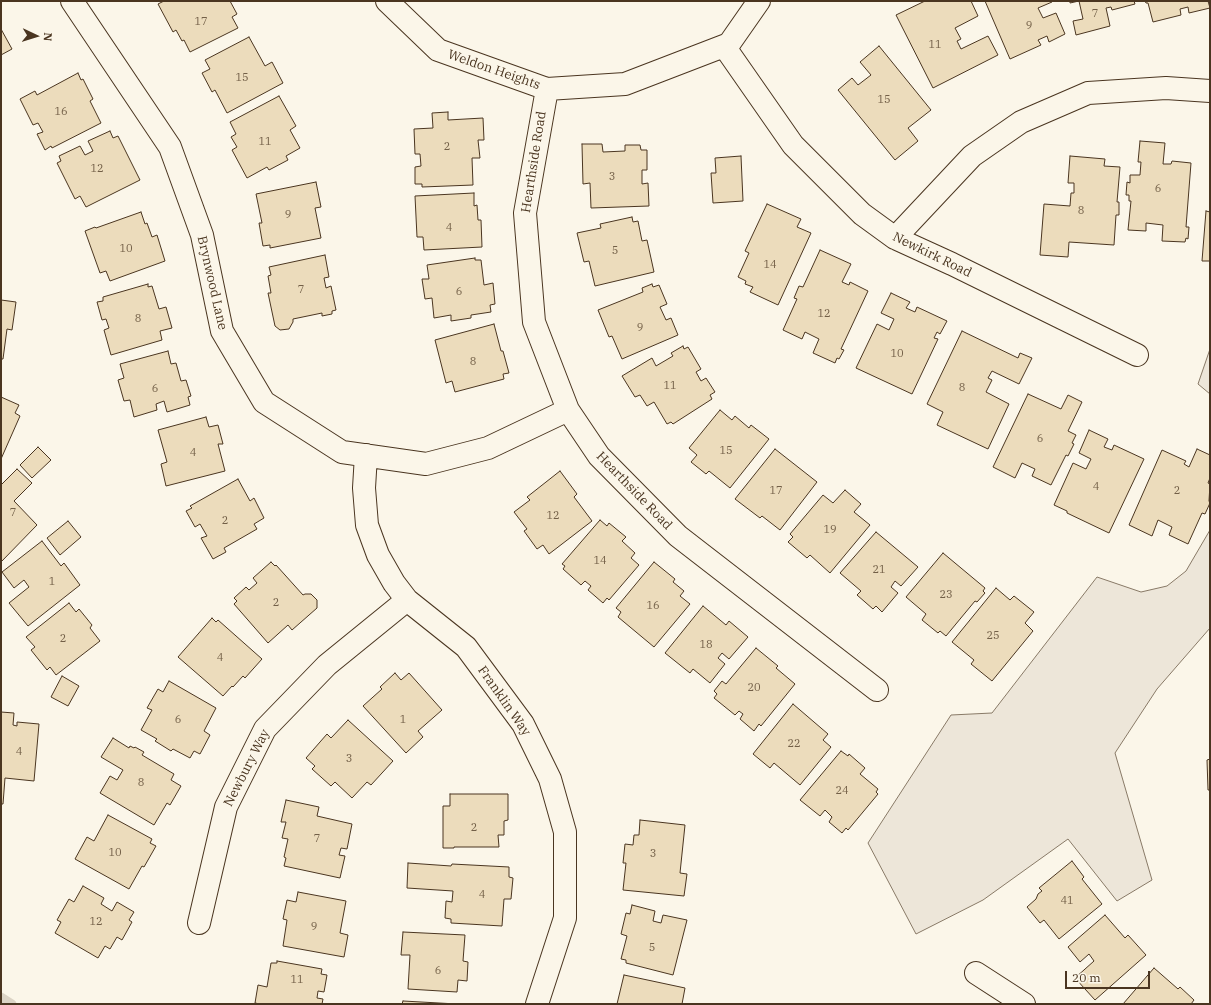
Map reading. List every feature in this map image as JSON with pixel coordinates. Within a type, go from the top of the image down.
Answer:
[{"type":"street","name":"Brynwood Lane","points":[[72,1],[170,147],[202,235],[222,331],[264,402],[342,452],[426,464],[488,448],[568,410]]},
{"type":"street","name":"Weldon Heights","points":[[387,1],[438,50],[547,89],[625,84],[729,44],[759,1]]},
{"type":"street","name":"Newkirk Road","points":[[724,46],[793,145],[862,214],[895,238],[1137,355]]},
{"type":"street","points":[[895,238],[972,156],[1022,122],[1088,92],[1166,88],[1210,91]]},
{"type":"street","name":"Hearthside Road","points":[[547,89],[524,213],[534,322],[568,410],[599,456],[678,536],[877,690]]},
{"type":"street","name":"Franklin Way","points":[[366,455],[364,488],[367,525],[378,555],[394,583],[407,600],[466,647],[523,724],[550,778],[565,832],[565,918],[537,1004]]},
{"type":"street","name":"Newbury Way","points":[[200,923],[226,807],[265,728],[327,665],[407,600]]},
{"type":"street","points":[[976,973],[1024,1004]]},
{"type":"shaded area","points":[[1210,349],[1210,394],[1198,384]]},
{"type":"shaded area","points":[[1210,530],[1210,628],[1157,689],[1115,753],[1152,880],[1117,901],[1068,839],[983,900],[916,934],[868,843],[951,715],[992,713],[1097,577],[1141,592],[1167,586],[1186,571]]},
{"type":"building","points":[[164,1],[230,1],[237,14],[232,17],[238,28],[190,52],[184,40],[182,41],[176,30],[173,32],[158,4]]},
{"type":"building","points":[[925,1],[971,1],[978,16],[955,28],[961,39],[957,41],[961,49],[988,36],[998,55],[933,88],[896,15]]},
{"type":"building","points":[[985,1],[1051,1],[1052,2],[1038,8],[1043,18],[1056,13],[1065,34],[1049,42],[1047,36],[1038,40],[1041,45],[1010,59]]},
{"type":"building","points":[[1079,1],[1134,1],[1135,4],[1112,10],[1111,7],[1106,8],[1110,26],[1076,35],[1073,21],[1083,19]]},
{"type":"building","points":[[1145,1],[1208,1],[1210,8],[1189,13],[1188,7],[1180,9],[1181,15],[1153,22],[1148,3]]},
{"type":"building","points":[[1,29],[12,49],[1,55]]},
{"type":"building","points":[[249,37],[265,66],[272,62],[283,83],[227,113],[215,90],[212,92],[202,73],[210,69],[205,60]]},
{"type":"building","points":[[879,46],[931,110],[908,128],[918,141],[895,160],[838,90],[852,78],[858,85],[871,75],[860,62]]},
{"type":"building","points":[[78,73],[81,80],[83,79],[93,99],[90,101],[101,123],[52,148],[51,146],[45,150],[37,134],[43,132],[38,123],[33,125],[20,99],[35,91],[37,95]]},
{"type":"building","points":[[279,96],[296,126],[290,130],[300,148],[286,156],[288,160],[269,170],[267,167],[247,178],[232,150],[237,147],[231,137],[236,134],[230,122]]},
{"type":"building","points":[[448,112],[448,120],[483,118],[484,140],[478,140],[480,158],[472,158],[473,185],[422,187],[422,184],[415,184],[415,167],[421,166],[420,154],[415,154],[414,129],[433,128],[432,113]]},
{"type":"building","points":[[110,131],[113,138],[118,136],[140,180],[86,207],[80,196],[75,199],[57,163],[61,161],[59,156],[80,146],[85,155],[93,151],[88,141]]},
{"type":"building","points":[[1140,141],[1165,143],[1163,164],[1171,164],[1172,161],[1191,163],[1186,227],[1189,227],[1188,239],[1186,238],[1185,242],[1162,241],[1163,225],[1146,223],[1146,231],[1128,230],[1131,201],[1129,201],[1129,195],[1126,195],[1127,182],[1130,183],[1130,175],[1140,175],[1141,162],[1138,162]]},
{"type":"building","points":[[582,144],[602,144],[603,152],[625,151],[625,145],[640,145],[641,150],[647,150],[647,170],[642,170],[642,184],[648,183],[649,206],[591,208],[590,183],[583,184]]},
{"type":"building","points":[[741,156],[743,201],[713,203],[711,173],[716,173],[715,158]]},
{"type":"building","points":[[1070,156],[1105,159],[1104,166],[1120,167],[1117,202],[1119,202],[1119,215],[1116,215],[1114,245],[1069,242],[1068,257],[1040,255],[1044,204],[1070,206],[1071,193],[1074,193],[1074,183],[1068,183]]},
{"type":"building","points":[[316,182],[321,207],[315,208],[321,238],[270,248],[270,245],[263,246],[259,223],[262,223],[256,194]]},
{"type":"building","points":[[474,193],[474,206],[477,205],[478,220],[481,220],[482,247],[424,250],[423,237],[417,237],[415,196]]},
{"type":"building","points":[[767,204],[801,219],[797,227],[811,233],[778,305],[750,292],[753,287],[745,284],[746,281],[738,277],[749,253],[745,251]]},
{"type":"building","points":[[1206,211],[1210,212],[1210,261],[1202,261]]},
{"type":"building","points":[[141,212],[152,237],[157,235],[165,261],[110,281],[106,271],[100,273],[85,231]]},
{"type":"building","points":[[632,217],[633,222],[638,221],[642,241],[647,240],[654,272],[595,286],[589,261],[584,262],[577,233],[601,228],[600,224]]},
{"type":"building","points":[[820,250],[851,264],[842,282],[849,285],[850,282],[868,291],[841,349],[844,350],[839,359],[837,358],[835,363],[813,353],[819,339],[805,332],[802,339],[783,330],[797,299],[794,298],[799,286],[803,287]]},
{"type":"building","points":[[325,255],[329,277],[324,278],[326,288],[331,286],[336,310],[332,311],[332,314],[322,316],[322,313],[293,319],[289,329],[280,330],[275,326],[268,293],[271,293],[268,276],[271,275],[269,267]]},
{"type":"building","points":[[475,258],[475,260],[481,260],[484,285],[493,283],[495,304],[490,305],[491,312],[471,315],[471,318],[451,321],[451,315],[434,318],[432,298],[425,299],[422,279],[429,279],[427,265]]},
{"type":"building","points":[[148,284],[148,287],[152,286],[159,309],[166,307],[172,328],[160,331],[162,340],[111,355],[104,330],[109,328],[106,319],[102,320],[97,302],[103,301],[103,297]]},
{"type":"building","points":[[652,284],[653,287],[659,285],[667,304],[660,307],[666,320],[671,318],[678,335],[622,359],[612,336],[609,337],[598,310],[643,292],[642,288]]},
{"type":"building","points":[[891,293],[910,302],[906,308],[915,312],[917,307],[947,321],[940,334],[937,332],[934,338],[938,339],[912,394],[856,368],[877,324],[889,330],[894,319],[881,313]]},
{"type":"building","points":[[1,300],[16,302],[12,330],[7,329],[3,359],[1,359]]},
{"type":"building","points":[[494,324],[501,351],[503,351],[509,373],[503,374],[504,379],[455,392],[452,381],[446,383],[435,340]]},
{"type":"building","points":[[962,331],[1018,358],[1020,353],[1032,358],[1019,384],[992,371],[988,378],[992,380],[986,392],[1009,404],[988,449],[937,425],[943,412],[927,404]]},
{"type":"building","points":[[683,346],[684,349],[688,347],[701,369],[696,372],[701,381],[706,378],[715,392],[710,395],[712,399],[673,424],[671,422],[667,424],[654,402],[647,406],[640,395],[635,397],[622,376],[652,358],[656,366],[673,356],[671,353]]},
{"type":"building","points":[[168,351],[171,364],[176,363],[181,381],[186,380],[191,396],[188,397],[190,405],[167,412],[164,401],[156,404],[157,410],[134,417],[130,400],[124,401],[118,380],[124,378],[120,364]]},
{"type":"building","points":[[1028,394],[1061,409],[1068,395],[1082,402],[1068,431],[1076,435],[1072,443],[1074,444],[1068,456],[1066,455],[1051,485],[1032,476],[1035,469],[1022,463],[1015,478],[993,467]]},
{"type":"building","points":[[1,397],[19,405],[15,413],[20,416],[1,459]]},
{"type":"building","points":[[720,410],[732,420],[735,416],[749,428],[751,425],[769,439],[730,488],[709,471],[706,474],[691,462],[697,455],[689,448]]},
{"type":"building","points":[[206,417],[209,427],[218,425],[223,444],[218,444],[225,471],[166,486],[161,464],[167,462],[158,430]]},
{"type":"building","points":[[1089,430],[1108,439],[1104,447],[1112,450],[1114,445],[1144,459],[1109,533],[1067,513],[1067,511],[1054,505],[1073,463],[1086,469],[1091,459],[1079,453]]},
{"type":"building","points":[[38,447],[51,460],[32,478],[20,465]]},
{"type":"building","points":[[775,449],[817,482],[780,530],[762,516],[760,518],[735,499]]},
{"type":"building","points":[[1197,449],[1210,455],[1210,478],[1208,483],[1210,484],[1210,503],[1205,514],[1202,513],[1188,544],[1169,535],[1172,527],[1158,520],[1152,536],[1129,525],[1162,450],[1186,461],[1184,464],[1189,467]]},
{"type":"building","points":[[17,469],[32,483],[14,501],[37,525],[1,562],[1,485]]},
{"type":"building","points":[[560,471],[577,494],[574,497],[592,521],[549,554],[543,545],[537,549],[524,531],[527,529],[514,512],[530,500],[527,497]]},
{"type":"building","points":[[238,479],[250,501],[254,498],[264,518],[254,524],[257,529],[224,548],[226,552],[213,559],[201,538],[207,536],[200,524],[195,527],[186,511],[192,508],[190,506]]},
{"type":"building","points":[[845,490],[861,504],[854,512],[870,525],[830,573],[810,555],[807,558],[788,542],[793,537],[790,534],[823,495],[833,503]]},
{"type":"building","points":[[600,520],[607,526],[609,523],[626,537],[622,541],[635,553],[631,558],[639,565],[609,600],[607,598],[603,603],[588,590],[591,586],[585,581],[581,585],[563,569],[565,566],[562,564]]},
{"type":"building","points":[[68,521],[81,537],[60,555],[47,538]]},
{"type":"building","points":[[876,532],[918,567],[901,586],[895,581],[891,587],[898,593],[882,612],[876,606],[873,609],[857,595],[861,591],[840,573]]},
{"type":"building","points":[[42,541],[61,566],[64,563],[80,585],[28,626],[9,603],[29,587],[24,580],[14,588],[2,572]]},
{"type":"building","points":[[943,553],[985,588],[983,591],[985,593],[977,602],[975,601],[946,636],[940,631],[938,633],[922,620],[926,614],[906,597]]},
{"type":"building","points":[[271,562],[275,566],[276,565],[303,595],[311,594],[317,600],[317,608],[292,630],[288,625],[268,643],[234,604],[237,601],[234,598],[246,587],[249,590],[257,583],[253,578]]},
{"type":"building","points":[[654,562],[675,579],[673,582],[684,591],[680,596],[690,604],[654,647],[618,617],[621,612],[616,608]]},
{"type":"building","points":[[996,588],[1010,600],[1014,596],[1034,612],[1025,623],[1033,631],[992,681],[971,664],[974,660],[952,642]]},
{"type":"building","points":[[69,603],[76,612],[79,609],[92,625],[90,628],[100,641],[56,675],[50,667],[47,670],[31,650],[35,647],[26,637]]},
{"type":"building","points":[[703,606],[726,625],[729,621],[748,637],[729,659],[722,653],[718,658],[725,664],[710,683],[693,669],[690,673],[665,653]]},
{"type":"building","points":[[212,618],[216,622],[218,620],[262,659],[245,678],[243,676],[223,696],[178,657]]},
{"type":"building","points":[[756,648],[778,666],[776,668],[795,684],[761,726],[759,724],[754,731],[740,719],[743,714],[739,711],[735,715],[714,698],[717,694],[714,691],[722,681],[726,684]]},
{"type":"building","points":[[395,673],[401,680],[409,673],[442,710],[418,731],[423,737],[406,753],[363,706],[382,689],[380,687]]},
{"type":"building","points":[[62,676],[79,686],[68,706],[51,697]]},
{"type":"building","points":[[169,681],[216,708],[204,731],[210,735],[200,754],[194,751],[190,758],[173,749],[171,751],[155,741],[157,739],[141,730],[152,710],[147,708],[158,689],[163,692]]},
{"type":"building","points":[[793,704],[828,734],[823,740],[831,747],[800,785],[774,763],[770,768],[753,754]]},
{"type":"building","points":[[1,712],[14,713],[13,725],[17,726],[17,722],[39,724],[34,781],[5,778],[3,804],[1,804]]},
{"type":"building","points":[[348,720],[393,761],[371,785],[367,782],[352,798],[335,782],[331,786],[312,769],[315,766],[306,758],[327,734],[331,738]]},
{"type":"building","points":[[113,738],[129,748],[130,746],[135,747],[144,752],[142,755],[174,774],[171,780],[181,786],[170,805],[167,803],[154,825],[100,793],[110,776],[117,780],[123,770],[101,757]]},
{"type":"building","points":[[841,751],[848,756],[849,754],[865,768],[860,774],[878,789],[876,792],[878,794],[848,830],[846,828],[842,833],[829,822],[832,817],[825,810],[820,816],[800,800]]},
{"type":"building","points":[[1210,759],[1210,790],[1208,790],[1207,760]]},
{"type":"building","points":[[450,794],[508,794],[508,820],[504,821],[504,835],[498,835],[499,847],[443,848],[443,806],[450,806]]},
{"type":"building","points":[[286,800],[319,807],[317,816],[352,824],[347,849],[341,848],[339,855],[345,856],[340,878],[284,866],[286,858],[284,857],[288,839],[282,838],[286,822],[281,822]]},
{"type":"building","points":[[108,815],[152,839],[150,843],[156,846],[144,867],[142,866],[129,889],[75,859],[87,837],[94,841]]},
{"type":"building","points":[[640,820],[685,825],[680,873],[687,874],[684,896],[623,890],[626,863],[623,863],[625,844],[633,845],[634,835],[639,835]]},
{"type":"building","points":[[1072,861],[1084,877],[1082,879],[1102,904],[1059,939],[1044,920],[1040,923],[1027,907],[1042,891],[1039,888]]},
{"type":"building","points":[[408,863],[451,866],[452,864],[509,867],[509,877],[513,878],[511,899],[504,899],[502,926],[451,923],[451,919],[445,918],[446,901],[452,902],[453,891],[407,888]]},
{"type":"building","points":[[83,886],[104,898],[101,904],[112,911],[117,902],[134,912],[129,920],[132,922],[122,940],[117,937],[110,949],[105,946],[98,958],[55,933],[61,922],[57,920],[69,899],[74,902]]},
{"type":"building","points":[[298,892],[346,901],[340,933],[348,935],[344,957],[283,946],[287,920],[283,919],[287,900],[296,902]]},
{"type":"building","points":[[632,905],[655,911],[653,921],[661,923],[663,915],[687,920],[673,975],[626,963],[626,960],[621,959],[627,936],[621,934],[626,913],[630,914]]},
{"type":"building","points":[[1105,915],[1125,938],[1128,935],[1146,955],[1095,1000],[1075,978],[1094,961],[1089,954],[1080,962],[1068,947]]},
{"type":"building","points":[[403,932],[465,935],[463,961],[468,962],[467,981],[458,980],[457,992],[408,989],[410,955],[401,955]]},
{"type":"building","points":[[277,961],[322,969],[321,974],[327,975],[324,992],[318,991],[317,998],[323,999],[322,1004],[255,1003],[258,985],[267,987],[271,963],[277,963]]},
{"type":"building","points":[[1154,968],[1178,989],[1180,987],[1194,1000],[1191,1004],[1123,1004]]},
{"type":"building","points":[[624,975],[685,988],[682,1004],[617,1004]]},
{"type":"building","points":[[403,1001],[457,1004],[402,1004]]},
{"type":"waterway","points":[[1,997],[12,1004]]}]
